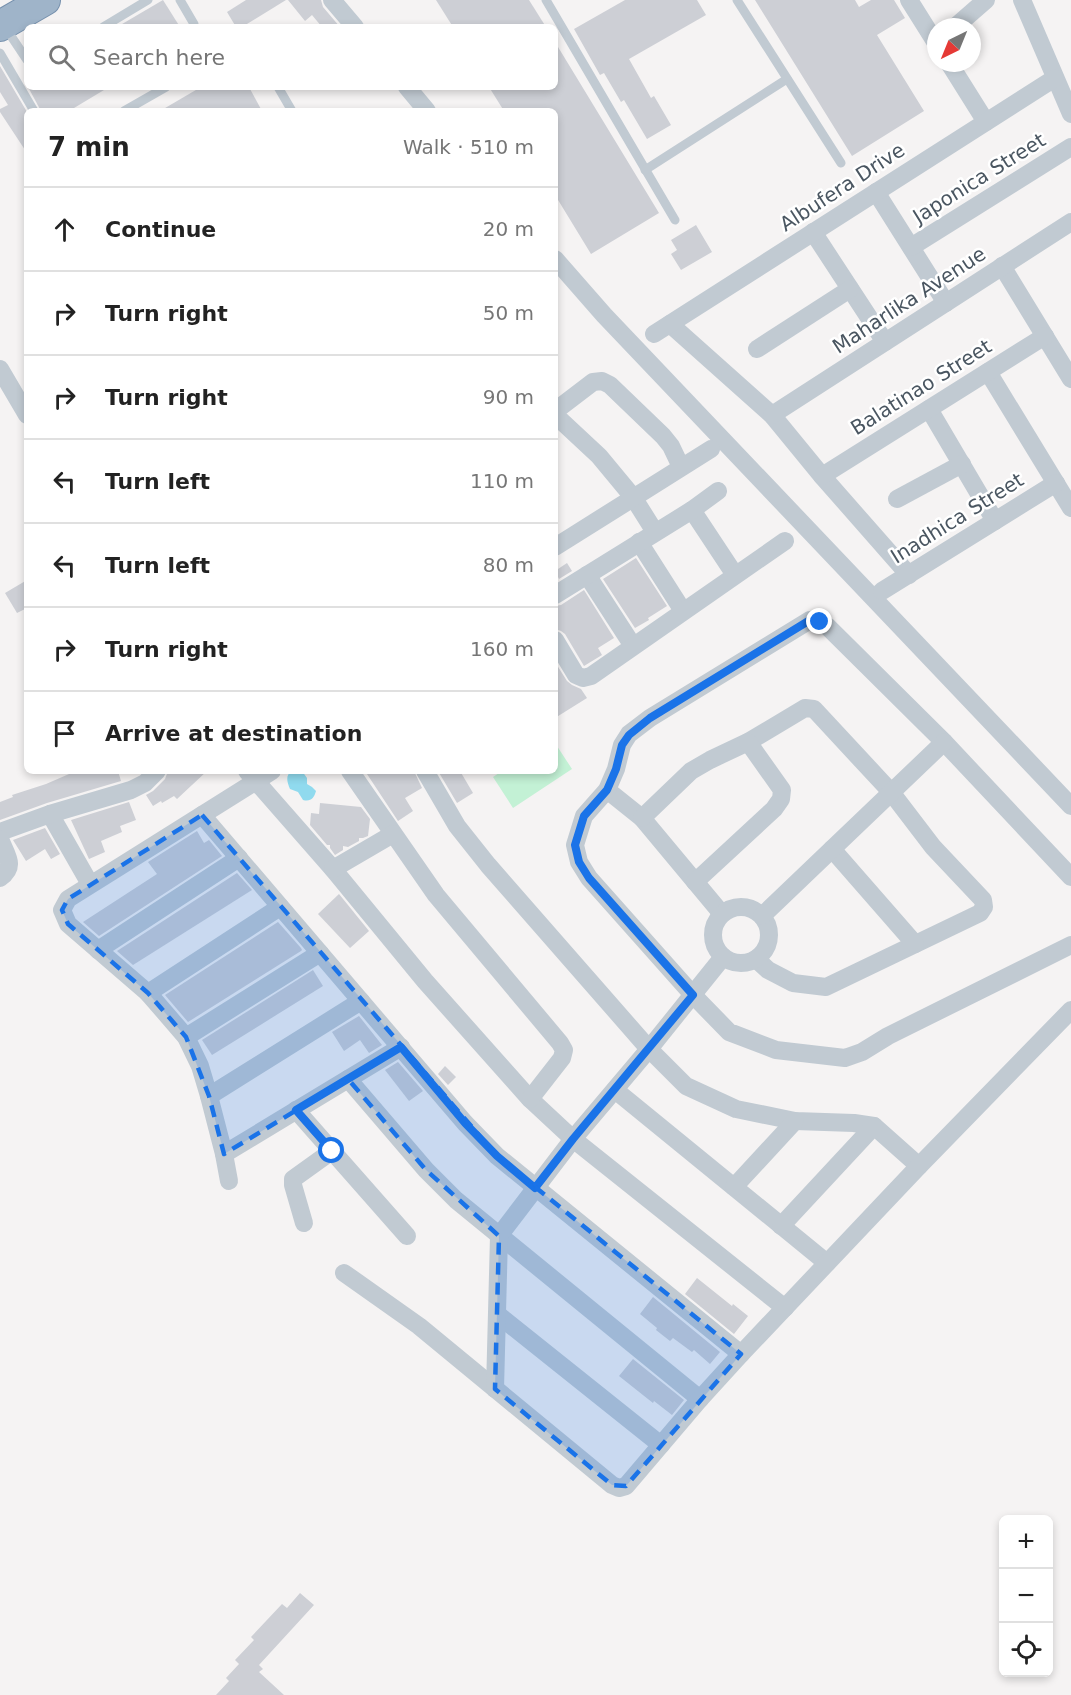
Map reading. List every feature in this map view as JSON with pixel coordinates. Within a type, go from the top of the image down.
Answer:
[{"type":"highway","points":[[1,34],[45,0]]},
{"type":"street","points":[[332,0],[352,24]]},
{"type":"street","points":[[909,0],[927,29]]},
{"type":"street","points":[[965,18],[986,0]]},
{"type":"street","points":[[1022,0],[1071,114]]},
{"type":"street","points":[[955,72],[986,122]]},
{"type":"street","name":"Albufera Drive","points":[[654,334],[1055,78]]},
{"type":"street","points":[[410,90],[424,108]]},
{"type":"street","name":"Japonica Street","points":[[911,247],[1071,147]]},
{"type":"street","points":[[876,192],[946,303]]},
{"type":"street","name":"Maharlika Avenue","points":[[772,416],[1071,222]]},
{"type":"street","points":[[813,232],[885,342]]},
{"type":"street","points":[[558,262],[604,315],[1071,806]]},
{"type":"street","points":[[1002,266],[1045,336],[1064,351],[1071,379]]},
{"type":"street","points":[[757,349],[850,288]]},
{"type":"street","points":[[670,324],[772,416],[909,575]]},
{"type":"street","name":"Balatinao Street","points":[[822,476],[1045,336]]},
{"type":"street","points":[[0,369],[24,410]]},
{"type":"street","points":[[988,372],[1071,508]]},
{"type":"street","points":[[558,411],[593,382],[602,381],[610,385],[663,436],[671,446],[681,467]]},
{"type":"street","points":[[929,409],[995,521]]},
{"type":"street","points":[[558,416],[599,456],[633,497],[655,532]]},
{"type":"street","points":[[558,545],[711,449]]},
{"type":"street","points":[[897,499],[962,464]]},
{"type":"street","name":"Inadhica Street","points":[[882,591],[1056,483]]},
{"type":"street","points":[[558,593],[692,510],[718,491]]},
{"type":"street","points":[[692,510],[735,575]]},
{"type":"street","points":[[558,645],[576,675],[583,678],[591,676],[785,541]]},
{"type":"street","points":[[639,542],[683,611]]},
{"type":"street","points":[[587,575],[633,646]]},
{"type":"street","points":[[1071,877],[944,742],[828,627],[810,620],[650,718],[629,735],[622,745],[616,769],[607,790],[584,816],[575,845],[579,862],[589,878],[729,1032],[776,1050],[845,1058],[862,1052],[888,1036],[1071,945]]},
{"type":"street","points":[[642,818],[690,771],[748,742],[805,708],[814,709],[891,792],[933,847],[983,900],[984,907],[980,913],[826,987],[794,983],[768,970],[756,959]]},
{"type":"street","points":[[695,882],[781,799],[782,790],[748,742]]},
{"type":"street","points":[[762,916],[944,742]]},
{"type":"street","points":[[0,832],[50,814],[131,790],[145,783],[154,774]]},
{"type":"street","points":[[352,774],[436,895],[564,1050],[562,1058],[530,1099]]},
{"type":"street","points":[[427,774],[457,826],[488,866],[649,1049],[686,1086],[736,1109],[795,1121],[874,1126],[919,1166]]},
{"type":"street","points":[[229,1180],[200,1066],[186,1037],[148,993],[68,924],[62,910],[68,899],[202,815],[252,776],[333,869],[425,981],[530,1099],[573,1139],[785,1308]]},
{"type":"street","points":[[607,790],[642,818],[722,914]]},
{"type":"street","points":[[50,814],[90,884]]},
{"type":"street","points":[[202,815],[465,1123],[489,1148],[535,1188],[741,1354]]},
{"type":"street","points":[[333,869],[393,834]]},
{"type":"street","points":[[0,839],[10,864],[8,871],[0,878]]},
{"type":"street","points":[[832,849],[915,944]]},
{"type":"street","points":[[98,950],[239,858]]},
{"type":"street","points":[[148,993],[280,907]]},
{"type":"street","points":[[735,907],[750,908],[762,916],[768,927],[770,939],[765,951],[756,959],[739,964],[723,957],[714,944],[714,928],[722,914],[735,907]]},
{"type":"street","points":[[186,1037],[320,953]]},
{"type":"street","points":[[495,1389],[499,1236],[573,1139],[723,957]]},
{"type":"street","points":[[209,1096],[361,1001]]},
{"type":"street","points":[[344,1274],[418,1326],[612,1485],[619,1488],[626,1486],[741,1354],[1071,1010]]},
{"type":"street","points":[[224,1154],[401,1047]]},
{"type":"street","points":[[348,1079],[426,1170],[456,1200],[700,1399]]},
{"type":"street","points":[[615,1090],[827,1263]]},
{"type":"street","points":[[296,1110],[407,1236]]},
{"type":"street","points":[[734,1187],[795,1121]]},
{"type":"street","points":[[782,1226],[874,1126]]},
{"type":"street","points":[[304,1223],[293,1179],[332,1151]]},
{"type":"street","points":[[497,1314],[661,1445]]},
{"type":"lane","points":[[109,24],[148,0]]},
{"type":"lane","points":[[180,0],[194,24]]},
{"type":"lane","points":[[546,0],[675,220]]},
{"type":"lane","points":[[736,0],[841,163]]},
{"type":"lane","points":[[1,34],[24,57]]},
{"type":"lane","points":[[1,34],[24,88]]},
{"type":"lane","points":[[645,170],[787,79]]},
{"type":"lane","points":[[25,90],[33,108]]},
{"type":"lane","points":[[129,108],[161,90]]},
{"type":"lane","points":[[280,90],[290,108]]},
{"type":"highlighted area","points":[[202,815],[497,1156],[741,1354],[626,1486],[612,1485],[495,1389],[499,1236],[426,1170],[348,1079],[224,1154],[209,1096],[186,1037],[148,993],[68,924],[62,910],[68,899],[90,884]]},
{"type":"green space","points":[[558,748],[572,769],[513,808],[493,777],[498,774],[558,774]]},
{"type":"water","points":[[290,774],[304,774],[307,784],[316,791],[312,799],[303,800],[298,792],[290,789]]},
{"type":"building","points":[[163,0],[178,24],[122,24]]},
{"type":"building","points":[[246,0],[286,0],[247,24],[234,24],[227,12]]},
{"type":"building","points":[[288,0],[321,0],[323,7],[337,24],[320,24],[312,15],[305,21]]},
{"type":"building","points":[[436,0],[529,0],[544,24],[451,24]]},
{"type":"building","points":[[625,0],[697,0],[706,15],[629,59],[651,98],[654,96],[671,125],[647,139],[624,100],[621,102],[604,73],[600,75],[574,29]]},
{"type":"building","points":[[755,0],[855,0],[859,7],[871,0],[894,0],[905,18],[877,35],[924,111],[852,156]]},
{"type":"building","points":[[558,47],[659,213],[591,254],[558,200],[558,108],[502,108],[491,90],[558,90]]},
{"type":"building","points":[[0,66],[25,108],[24,148],[0,112],[0,109],[8,105],[0,92]]},
{"type":"building","points":[[30,90],[104,90],[74,108],[39,108]]},
{"type":"building","points":[[196,90],[251,90],[260,108],[165,108]]},
{"type":"building","points":[[696,225],[712,252],[681,270],[671,254],[677,250],[671,240]]},
{"type":"building","points":[[636,558],[667,606],[635,628],[603,579]]},
{"type":"building","points":[[567,563],[572,571],[559,579],[558,569]]},
{"type":"building","points":[[24,582],[24,610],[17,613],[5,593]]},
{"type":"building","points":[[584,590],[614,638],[598,648],[602,655],[584,666],[565,634],[558,630],[558,606]]},
{"type":"building","points":[[558,667],[567,681],[581,689],[587,698],[558,716]]},
{"type":"building","points":[[69,774],[119,774],[121,781],[0,820],[0,802],[13,797],[12,795]]},
{"type":"building","points":[[167,774],[204,774],[177,799],[174,796],[153,806],[146,795],[165,779]]},
{"type":"building","points":[[367,774],[415,774],[422,788],[405,798],[413,811],[398,821]]},
{"type":"building","points":[[440,774],[462,774],[473,793],[457,803]]},
{"type":"building","points":[[129,802],[136,820],[120,826],[122,832],[101,841],[105,852],[89,859],[71,820]]},
{"type":"building","points":[[320,803],[361,807],[370,819],[368,836],[359,838],[359,841],[348,847],[343,846],[343,850],[335,855],[330,845],[327,845],[310,825],[311,813],[319,814]]},
{"type":"building","points":[[45,828],[60,854],[51,859],[45,849],[26,861],[13,840]]},
{"type":"building","points":[[197,831],[204,843],[209,840],[222,856],[99,936],[83,922],[157,874],[148,862]]},
{"type":"building","points":[[237,873],[252,890],[133,965],[117,951]]},
{"type":"building","points":[[339,894],[369,931],[350,948],[318,914]]},
{"type":"building","points":[[278,922],[302,950],[188,1022],[165,995]]},
{"type":"building","points":[[313,970],[323,986],[212,1055],[202,1040]]},
{"type":"building","points":[[359,1016],[382,1045],[369,1053],[360,1040],[344,1051],[332,1032]]},
{"type":"building","points":[[398,1062],[423,1091],[409,1101],[385,1070]]},
{"type":"building","points":[[445,1066],[456,1077],[448,1085],[438,1074]]},
{"type":"building","points":[[697,1278],[748,1316],[734,1334],[685,1294]]},
{"type":"building","points":[[653,1297],[720,1352],[710,1364],[694,1350],[692,1352],[673,1338],[670,1341],[640,1314]]},
{"type":"building","points":[[633,1359],[684,1400],[672,1415],[619,1376]]},
{"type":"building","points":[[300,1593],[314,1605],[259,1665],[263,1669],[259,1672],[284,1695],[216,1695],[229,1681],[226,1678],[239,1664],[235,1660],[254,1640],[251,1637],[282,1604],[287,1608]]},
{"type":"route","points":[[332,1151],[296,1110],[401,1047],[465,1123],[497,1156],[535,1188],[693,995],[589,878],[579,862],[575,845],[584,816],[607,790],[616,769],[622,745],[629,735],[650,718],[810,620],[820,622]]}]
